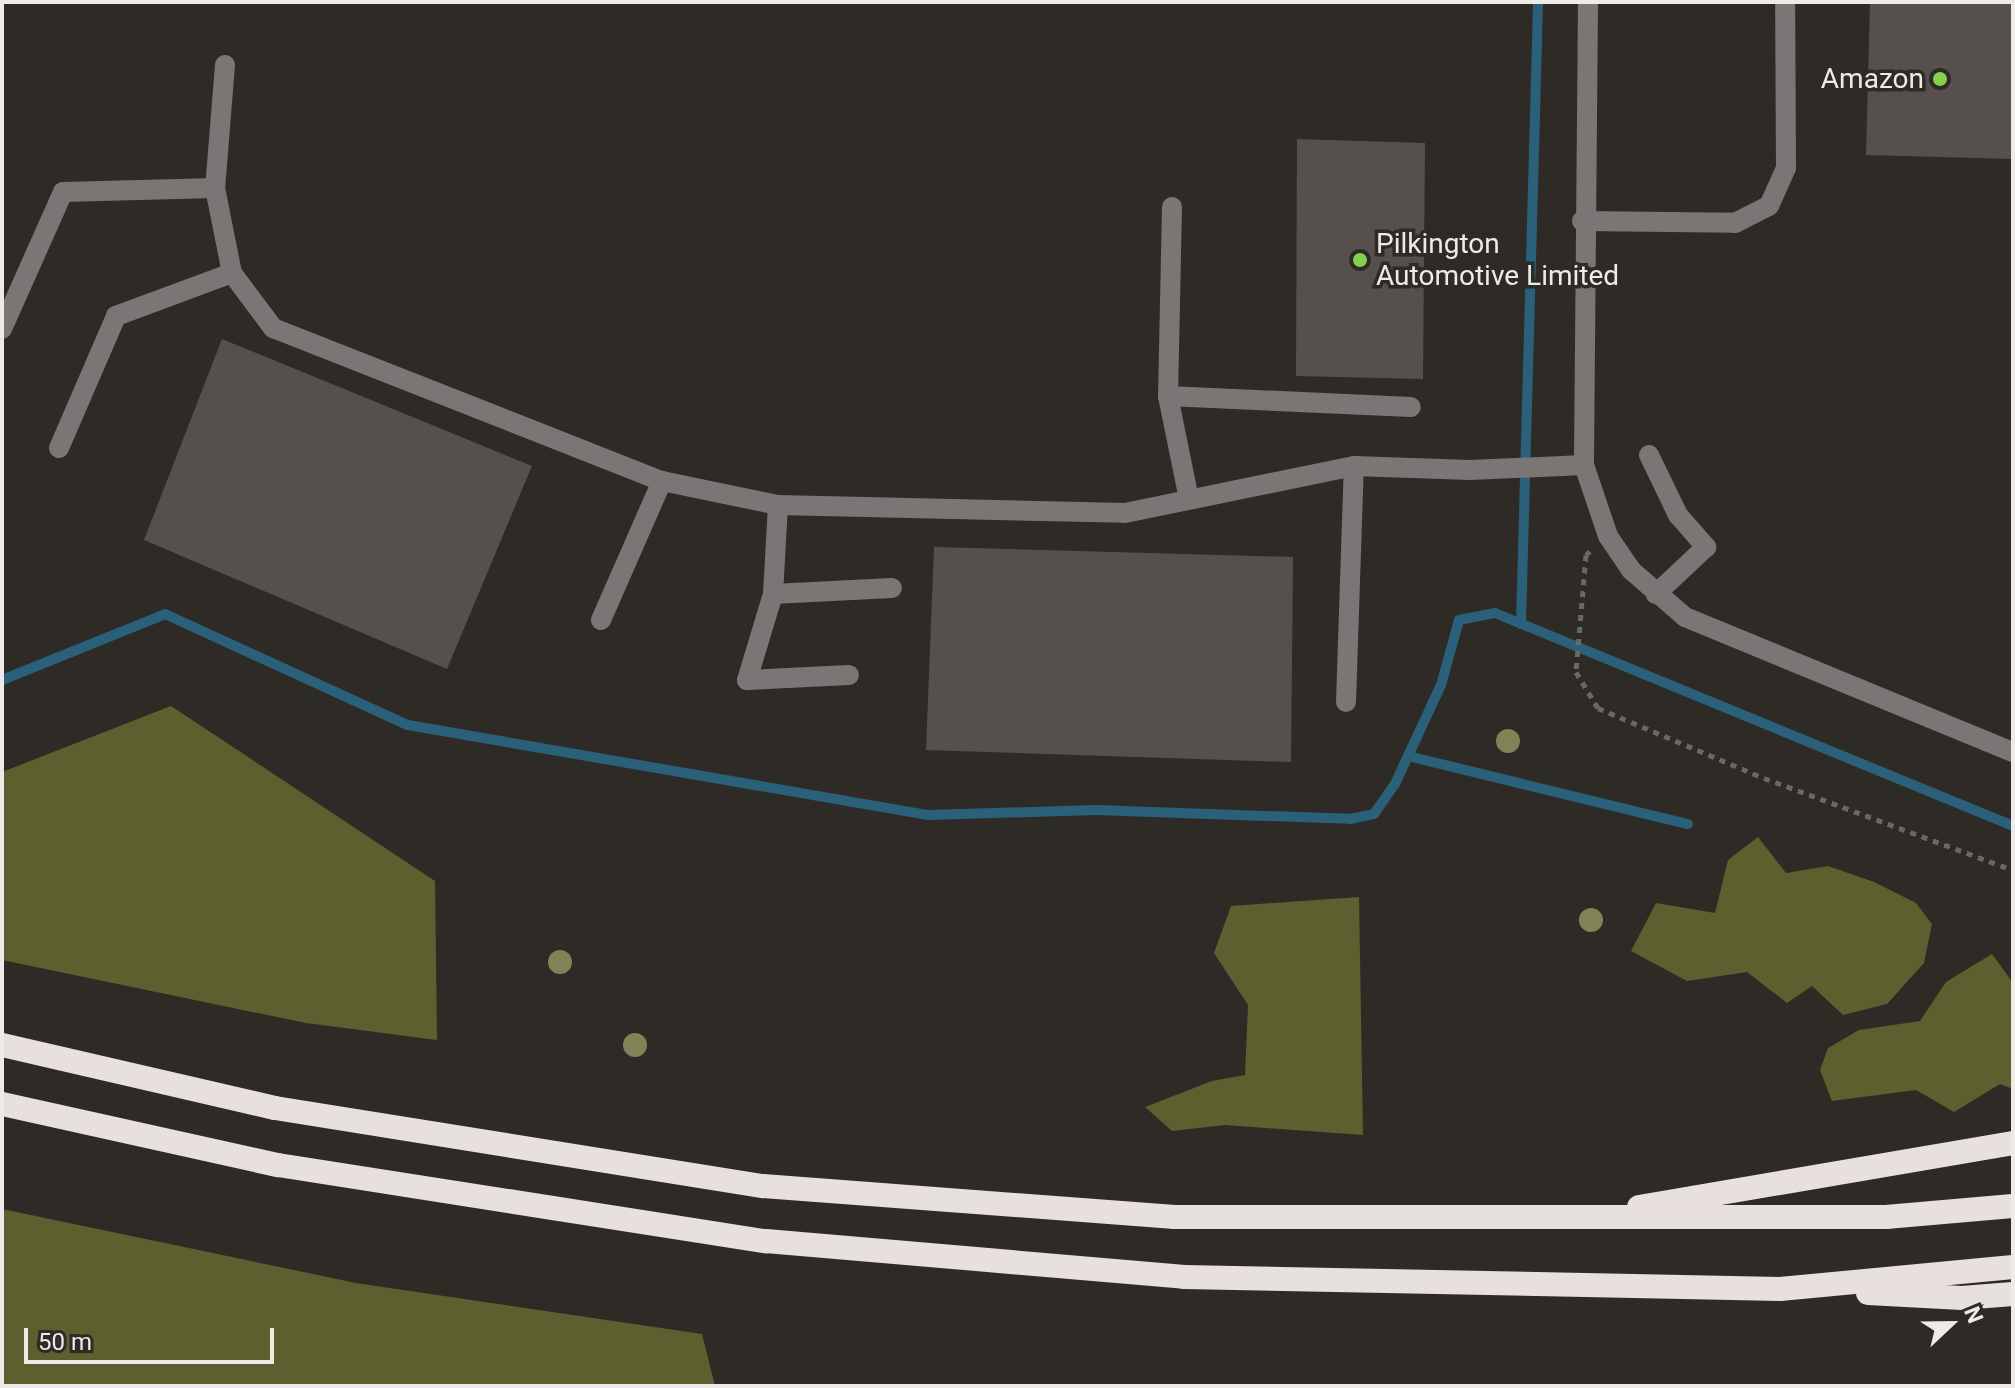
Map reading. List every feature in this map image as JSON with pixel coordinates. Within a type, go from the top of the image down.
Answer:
[{"type":"highway","points":[[2,1045],[275,1108],[763,1186],[1175,1217],[1886,1217],[2013,1206]]},
{"type":"highway","points":[[2,1104],[278,1165],[766,1241],[1184,1277],[1780,1289],[1962,1298],[2013,1294]]},
{"type":"highway","points":[[1570,1219],[2013,1143]]},
{"type":"highway","points":[[1780,1289],[2013,1267]]},
{"type":"street","points":[[1588,2],[1582,221],[1584,465],[1608,536],[1656,594],[1685,617],[1751,648],[2013,752]]},
{"type":"street","points":[[1582,221],[1735,223],[1769,206],[1786,168],[1785,2]]},
{"type":"street","points":[[225,65],[215,188],[232,273],[273,328],[662,481],[778,505],[1125,513],[1354,466],[1470,470],[1584,465]]},
{"type":"street","points":[[2,329],[63,192],[215,188]]},
{"type":"street","points":[[1172,207],[1168,396],[1189,499]]},
{"type":"street","points":[[59,448],[116,316],[232,273]]},
{"type":"street","points":[[1168,396],[1411,407]]},
{"type":"street","points":[[1649,455],[1678,515],[1706,547],[1656,594]]},
{"type":"street","points":[[1346,702],[1354,466]]},
{"type":"street","points":[[601,620],[662,481]]},
{"type":"street","points":[[778,505],[773,594],[747,680],[849,675]]},
{"type":"street","points":[[773,594],[892,588]]},
{"type":"path","points":[[1608,536],[1586,555],[1577,665],[1598,708],[1764,778],[2013,870]]},
{"type":"green space","points":[[171,706],[435,881],[437,1040],[306,1023],[2,960],[2,772]]},
{"type":"green space","points":[[1758,837],[1786,873],[1828,866],[1874,882],[1916,903],[1932,924],[1924,963],[1887,1004],[1843,1015],[1812,986],[1787,1003],[1747,972],[1687,981],[1631,951],[1656,903],[1715,913],[1728,860]]},
{"type":"green space","points":[[1359,897],[1363,1135],[1225,1125],[1172,1131],[1145,1107],[1212,1081],[1245,1075],[1248,1005],[1214,953],[1231,906]]},
{"type":"green space","points":[[1992,954],[2013,983],[2013,1089],[2000,1084],[1954,1112],[1916,1090],[1832,1101],[1820,1070],[1828,1048],[1859,1030],[1920,1021],[1946,982]]},
{"type":"green space","points":[[2,1209],[356,1283],[702,1334],[715,1386],[2,1386]]},
{"type":"building","name":"Amazon","points":[[1870,2],[2013,2],[2013,159],[1866,155]]},
{"type":"building","name":"Pilkington Automotive Limited","points":[[1297,139],[1425,143],[1423,379],[1296,376]]},
{"type":"building","points":[[222,339],[532,466],[447,669],[144,540]]},
{"type":"building","points":[[934,547],[1293,557],[1291,762],[926,750]]},
{"type":"waterway","points":[[1521,624],[1538,2]]},
{"type":"waterway","points":[[2,680],[165,614],[408,725],[928,815],[1096,810],[1350,819],[1374,814],[1395,784],[1441,685],[1459,620],[1495,613],[2013,826]]},
{"type":"waterway","points":[[1408,756],[1688,824]]},
{"type":"place","name":"Amazon","points":[[1940,79]]},
{"type":"place","name":"Pilkington Automotive Limited","points":[[1360,260]]}]
